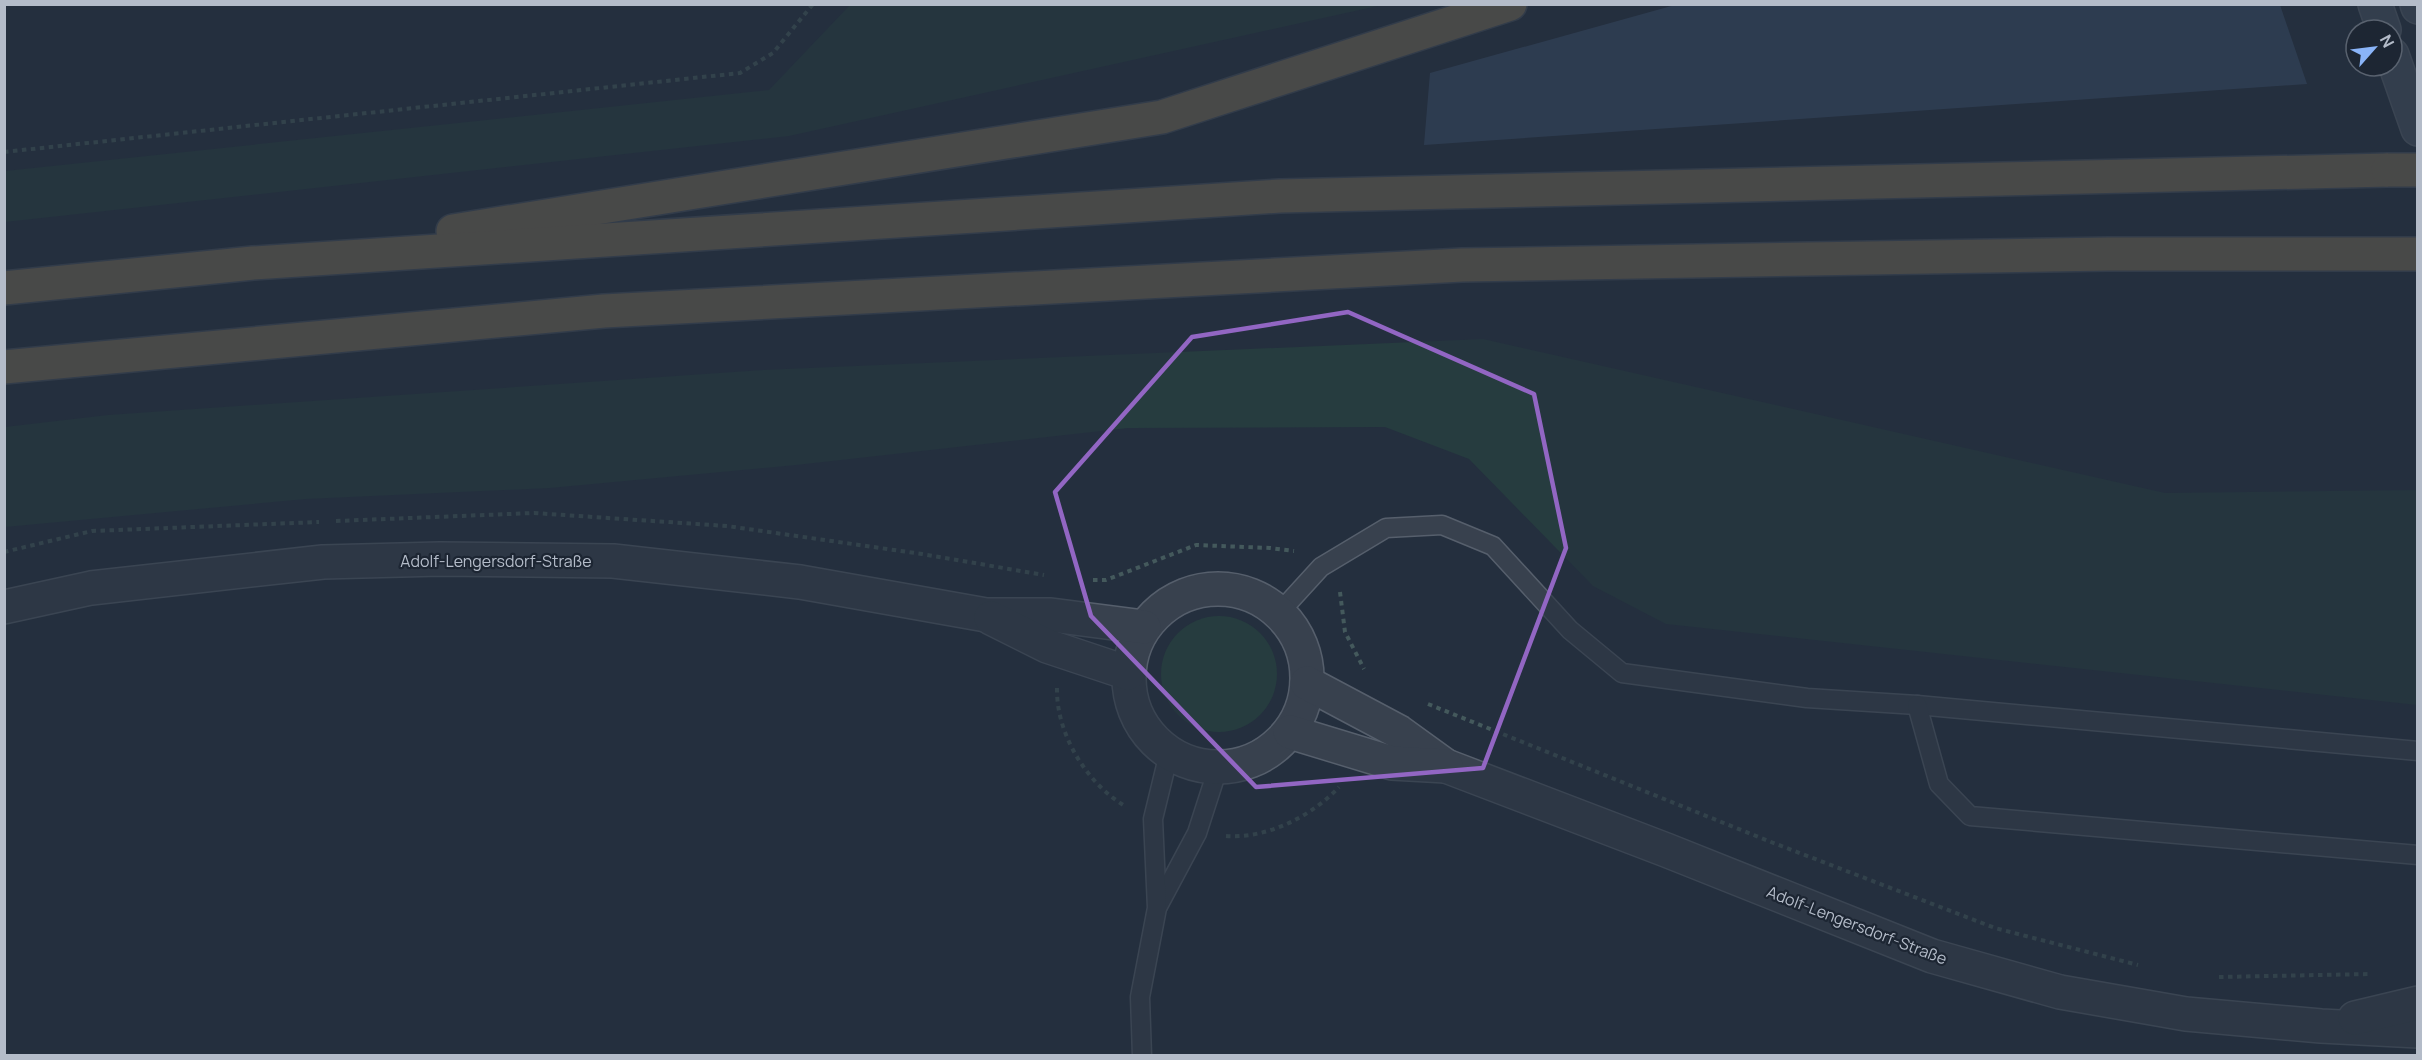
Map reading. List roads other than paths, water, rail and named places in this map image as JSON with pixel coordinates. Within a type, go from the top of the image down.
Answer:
[{"type":"highway","points":[[253,263],[1162,117],[1510,4]]},
{"type":"highway","points":[[4,288],[253,263],[1280,196],[2403,170]]},
{"type":"highway","points":[[4,367],[604,310],[1462,265],[2108,254],[2417,254]]},
{"type":"main road","points":[[2400,78],[2418,129]]},
{"type":"street","name":"Adolf-Lengersdorf-Straße","points":[[4,607],[91,588],[323,562],[440,559],[613,561],[800,582],[986,615],[1051,615],[1144,627]]},
{"type":"street","points":[[1223,589],[1253,596],[1279,613],[1295,633],[1305,657],[1307,683],[1302,709],[1290,732],[1275,747],[1258,759],[1238,766],[1218,768],[1192,764],[1169,753],[1151,738],[1137,718],[1130,696],[1128,673],[1133,649],[1144,627],[1165,605],[1193,592],[1223,589]]},
{"type":"street","name":"Adolf-Lengersdorf-Straße","points":[[986,615],[1047,646],[1128,673]]},
{"type":"street","name":"Adolf-Lengersdorf-Straße","points":[[1307,683],[1399,732],[1446,766],[1666,850],[1932,956],[2060,992],[2186,1014],[2321,1026],[2418,1031]]},
{"type":"street","name":"Adolf-Lengersdorf-Straße","points":[[1290,732],[1392,763],[1446,766]]},
{"type":"street","name":"Adolf-Lengersdorf-Straße","points":[[2321,1026],[2418,1003]]},
{"type":"lane","points":[[1279,613],[1321,567],[1386,528],[1442,525],[1493,546],[1570,630],[1622,673],[1807,698],[1917,705],[2418,751]]},
{"type":"lane","points":[[1917,705],[1939,784],[1970,816],[2418,855]]},
{"type":"lane","points":[[1142,1056],[1140,998],[1157,908],[1153,819],[1169,753]]},
{"type":"lane","points":[[1157,908],[1197,833],[1218,768]]},
{"type":"water","points":[[1675,5],[2280,5],[2307,84],[1424,145],[1430,73]]}]
